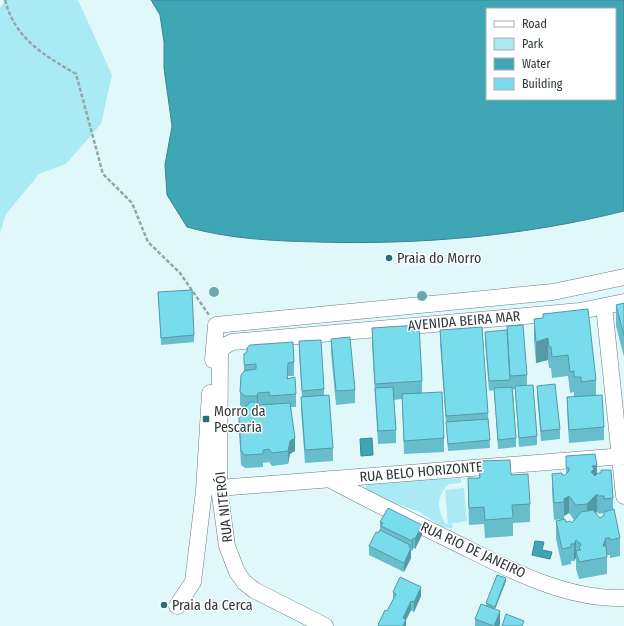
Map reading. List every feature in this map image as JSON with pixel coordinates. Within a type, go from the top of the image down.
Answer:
[{"type":"street","points":[[177,606],[193,582],[204,491],[216,325],[538,294],[624,278]]},
{"type":"street","name":"AVENIDA BEIRA MAR","points":[[232,342],[580,310],[624,302]]},
{"type":"street","points":[[604,306],[622,456],[624,496]]},
{"type":"street","name":"RUA NITERÓI","points":[[232,342],[222,347],[220,353],[219,488],[227,546],[237,572],[244,582],[254,590],[325,626]]},
{"type":"street","name":"RUA BELO HORIZONTE","points":[[219,488],[622,456]]},
{"type":"street","name":"RUA RIO DE JANEIRO","points":[[329,479],[373,503],[510,570],[577,593],[601,598],[624,598]]},
{"type":"path","points":[[6,0],[10,17],[37,51],[76,74],[103,174],[132,203],[148,242],[180,273],[216,325]]},
{"type":"green space","points":[[6,0],[78,0],[112,75],[101,124],[66,164],[39,174],[6,214],[0,233],[0,8]]},
{"type":"green space","points":[[461,478],[461,483],[449,484],[442,493],[439,502],[440,512],[445,523],[448,524],[445,490],[464,488],[467,521],[449,524],[453,525],[452,529],[440,526],[420,512],[365,493],[366,482]]},
{"type":"water","points":[[151,0],[624,0],[624,211],[587,220],[511,233],[395,242],[356,243],[268,240],[235,237],[187,227],[167,195],[165,165],[172,126],[164,68],[164,42],[160,15]]},
{"type":"water","points":[[372,438],[373,455],[361,456],[360,439]]},
{"type":"water","points":[[535,541],[544,542],[542,550],[552,552],[550,559],[532,555]]},
{"type":"building","points":[[192,290],[194,335],[161,338],[158,292]]},
{"type":"building","points":[[624,303],[624,336],[616,305]]},
{"type":"building","points":[[588,309],[596,380],[581,382],[581,377],[574,377],[574,371],[570,372],[568,355],[552,357],[548,338],[536,342],[534,319],[543,318],[543,314]]},
{"type":"building","points":[[419,325],[422,381],[375,384],[372,328]]},
{"type":"building","points":[[523,325],[527,375],[510,376],[507,326]]},
{"type":"building","points":[[482,327],[488,413],[446,416],[440,330]]},
{"type":"building","points":[[507,330],[510,380],[489,381],[485,332]]},
{"type":"building","points":[[350,337],[355,390],[336,391],[331,339]]},
{"type":"building","points":[[321,340],[324,389],[302,391],[299,341]]},
{"type":"building","points":[[293,342],[294,362],[288,363],[287,379],[295,377],[296,394],[270,396],[269,392],[258,393],[257,396],[245,396],[240,392],[241,375],[244,371],[256,369],[256,364],[245,365],[244,363],[244,354],[247,352],[247,348],[250,345]]},
{"type":"building","points":[[555,384],[560,429],[541,431],[537,386]]},
{"type":"building","points":[[533,385],[537,436],[519,438],[515,386]]},
{"type":"building","points":[[393,387],[396,430],[378,431],[375,388]]},
{"type":"building","points":[[512,387],[516,438],[498,440],[494,388]]},
{"type":"building","points":[[442,392],[444,438],[404,441],[402,394]]},
{"type":"building","points":[[329,395],[333,448],[305,450],[301,397]]},
{"type":"building","points":[[602,395],[604,427],[569,430],[567,397]]},
{"type":"building","points":[[250,402],[257,402],[259,405],[290,403],[295,438],[290,441],[288,451],[272,453],[269,449],[263,450],[263,454],[245,455],[241,451],[239,418],[241,407],[246,407]]},
{"type":"building","points":[[488,419],[490,440],[448,444],[446,422]]},
{"type":"building","points":[[595,454],[597,465],[592,466],[594,469],[591,472],[595,476],[598,473],[601,473],[601,470],[611,470],[613,498],[604,499],[604,496],[599,496],[597,494],[587,504],[576,505],[569,496],[564,499],[564,502],[554,503],[552,474],[562,473],[562,475],[565,475],[569,471],[569,468],[566,467],[566,456]]},
{"type":"building","points":[[510,460],[511,475],[528,474],[530,504],[512,505],[513,518],[485,520],[484,507],[469,508],[468,478],[480,478],[479,461]]},
{"type":"building","points":[[388,508],[422,525],[415,539],[413,538],[412,541],[381,526],[383,523],[380,522]]},
{"type":"building","points":[[614,509],[620,538],[610,540],[610,538],[606,538],[603,546],[606,546],[607,557],[579,562],[576,551],[581,550],[579,548],[581,544],[576,540],[574,544],[571,544],[571,547],[562,549],[556,521],[565,519],[566,522],[570,521],[572,523],[581,512],[593,510],[600,518],[604,515],[604,512]]},
{"type":"building","points":[[380,530],[410,545],[409,547],[411,548],[404,563],[369,546],[376,532],[378,533]]},
{"type":"building","points":[[497,575],[506,578],[495,607],[486,603]]},
{"type":"building","points":[[400,577],[421,587],[414,602],[411,601],[403,618],[406,619],[403,626],[379,626],[378,625],[385,610],[387,611],[396,594],[393,592]]},
{"type":"building","points":[[481,604],[500,611],[494,626],[475,619]]},
{"type":"building","points":[[506,614],[524,621],[522,626],[502,626]]},
{"type":"place","name":"Praia do Morro","points":[[389,258]]},
{"type":"place","name":"Morro da Pescaria","points":[[206,419]]},
{"type":"place","name":"Praia da Cerca","points":[[164,605]]}]
